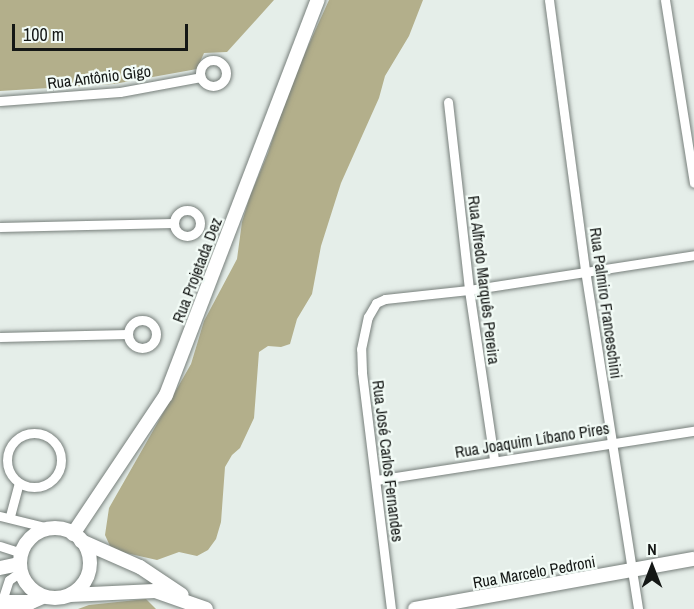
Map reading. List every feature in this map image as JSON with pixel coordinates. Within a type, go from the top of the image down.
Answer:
[{"type":"street","name":"Rua Projetada Dez","points":[[77,537],[166,395],[318,0]]},
{"type":"street","name":"Rua Palmiro Franceschini","points":[[549,0],[585,270],[630,572],[638,609]]},
{"type":"street","points":[[665,0],[694,183]]},
{"type":"street","name":"Rua Antônio Gigo","points":[[0,101],[120,92],[201,77]]},
{"type":"street","name":"Rua Alfredo Marquês Pereira","points":[[448,102],[468,290],[494,460]]},
{"type":"street","points":[[0,227],[173,223]]},
{"type":"street","points":[[468,290],[585,270],[694,255]]},
{"type":"street","name":"Rua José Carlos Fernandes","points":[[392,609],[362,372],[361,349],[368,316],[376,303],[386,299],[468,290]]},
{"type":"street","points":[[0,337],[128,334]]},
{"type":"street","name":"Rua Joaquim Líbano Pires","points":[[376,480],[694,431]]},
{"type":"street","points":[[29,434],[45,436],[53,441],[61,455],[59,472],[54,479],[37,487],[19,483],[8,468],[7,459],[14,442],[29,434]]},
{"type":"street","points":[[19,483],[5,516],[77,537],[140,567],[201,607]]},
{"type":"street","points":[[53,529],[33,536],[9,580],[0,604],[33,602],[70,595],[155,591],[201,607]]},
{"type":"street","points":[[70,595],[85,581],[89,571],[90,560],[77,537]]},
{"type":"street","points":[[0,546],[20,563],[33,602]]},
{"type":"street","name":"Rua Marcelo Pedroni","points":[[415,609],[694,559]]},
{"type":"street","points":[[0,568],[20,563]]},
{"type":"shaded area","points":[[0,0],[274,0],[227,52],[204,53],[197,69],[114,84],[0,91]]},
{"type":"shaded area","points":[[329,0],[423,0],[409,36],[385,76],[379,98],[341,183],[321,246],[312,294],[297,319],[290,344],[281,347],[268,346],[259,352],[254,418],[240,448],[232,455],[225,467],[221,522],[216,539],[208,550],[197,556],[179,552],[157,560],[117,551],[110,546],[105,535],[109,508],[191,364],[204,321],[237,259],[242,222],[250,196],[268,153],[290,86]]},
{"type":"shaded area","points":[[146,599],[156,609],[78,609],[89,605]]}]
